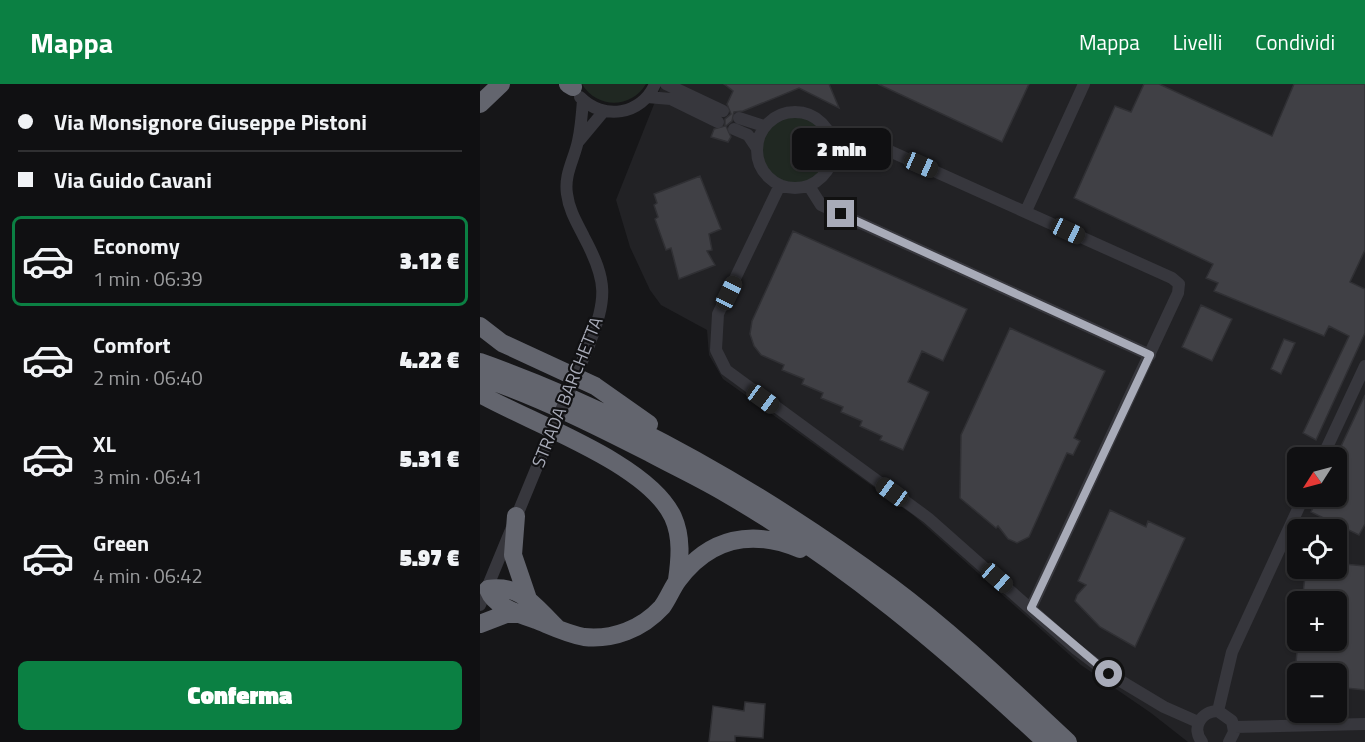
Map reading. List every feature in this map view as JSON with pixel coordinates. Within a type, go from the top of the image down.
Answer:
[{"type":"highway","points":[[480,104],[501,84]]},
{"type":"highway","points":[[480,326],[502,343],[594,386],[666,433],[714,470]]},
{"type":"highway","points":[[480,362],[609,416],[714,470],[803,525],[891,587],[946,632],[1068,742]]},
{"type":"highway","points":[[480,377],[609,432],[726,494],[849,575],[936,644],[1046,742]]},
{"type":"highway","points":[[480,393],[612,462],[651,488],[666,505],[677,529],[680,543],[678,580]]},
{"type":"highway","points":[[516,516],[513,555],[524,606]]},
{"type":"highway","points":[[488,589],[499,604],[524,606],[557,628],[583,636],[596,637],[618,635],[646,622],[662,606],[678,580],[708,551],[729,542],[752,538],[786,544],[849,575]]},
{"type":"highway","points":[[480,624],[524,606]]},
{"type":"street","points":[[574,89],[604,111],[628,110],[648,97],[655,84]]},
{"type":"street","points":[[648,97],[670,99],[721,116],[666,84]]},
{"type":"street","points":[[1026,212],[1084,84]]},
{"type":"street","name":"STRADA BARCHETTA","points":[[574,89],[578,142]]},
{"type":"street","name":"STRADA BARCHETTA","points":[[480,605],[589,345],[604,297],[596,259],[571,210],[567,194],[569,166],[578,142],[604,111]]},
{"type":"street","points":[[756,147],[764,126],[780,114],[794,111],[807,113],[822,122],[832,139],[831,164],[820,179],[809,186],[793,188],[780,185],[762,170],[756,147],[737,124],[764,126]]},
{"type":"street","points":[[832,139],[854,135],[1172,278],[1179,284],[1178,293],[1150,355],[1031,608]]},
{"type":"street","points":[[780,185],[718,314],[716,350],[726,370],[928,518],[1109,674],[1164,708],[1198,722]]},
{"type":"street","points":[[809,186],[820,205],[1150,355]]},
{"type":"street","points":[[1327,447],[1365,366]]},
{"type":"street","points":[[1218,711],[1232,652],[1299,507]]},
{"type":"street","points":[[1202,742],[1197,733],[1198,722],[1207,713],[1218,711],[1228,716],[1234,727],[1229,742]]},
{"type":"street","points":[[1234,727],[1365,724]]},
{"type":"shaded area","points":[[582,84],[646,84],[632,98],[614,103],[596,98]]},
{"type":"shaded area","points":[[662,84],[1365,84],[1365,742],[1188,742],[1151,713],[1081,665],[913,515],[723,379],[709,355],[707,330],[661,305],[650,290],[630,247],[616,200]]},
{"type":"shaded area","points":[[795,117],[808,120],[818,127],[825,137],[828,150],[825,163],[818,173],[808,180],[795,183],[782,180],[772,173],[765,163],[762,150],[765,137],[772,127],[782,120]]},
{"type":"building","points":[[724,84],[829,84],[839,108],[799,88],[743,111],[734,112],[732,121],[726,126],[731,137],[728,142],[711,137],[714,129],[725,126],[725,119],[731,114],[727,104],[733,91]]},
{"type":"building","points":[[878,84],[1029,84],[1002,142]]},
{"type":"building","points":[[1144,84],[1159,84],[1272,136],[1294,84],[1365,84],[1365,250],[1350,282],[1365,289],[1365,333],[1316,440],[1303,433],[1349,336],[1329,326],[1324,336],[1214,291],[1218,283],[1206,278],[1213,264],[1074,198],[1115,106],[1131,112]]},
{"type":"building","points":[[700,176],[721,229],[709,234],[712,250],[707,251],[715,265],[679,279],[671,248],[666,250],[655,219],[658,217],[654,205],[657,203],[654,194]]},
{"type":"building","points":[[793,231],[967,309],[943,361],[922,351],[908,382],[929,392],[903,450],[880,440],[882,436],[860,426],[862,421],[841,412],[843,407],[821,398],[823,393],[802,384],[804,379],[782,370],[784,365],[761,355],[754,346],[750,334],[752,321]]},
{"type":"building","points":[[1201,305],[1232,319],[1212,361],[1182,347]]},
{"type":"building","points":[[1010,328],[1105,371],[1074,438],[1080,441],[1073,455],[1067,453],[1029,537],[1017,543],[1008,539],[998,526],[996,528],[960,498],[961,435]]},
{"type":"building","points":[[1284,339],[1295,343],[1281,374],[1271,369]]},
{"type":"building","points":[[1365,395],[1365,524],[1359,535],[1347,529],[1347,519],[1326,519],[1311,512],[1313,507],[1347,507],[1347,447],[1341,447]]},
{"type":"building","points":[[1110,510],[1146,527],[1148,521],[1185,538],[1135,647],[1100,627],[1075,601],[1086,585],[1078,581]]},
{"type":"building","points":[[1347,564],[1365,566],[1365,690],[1347,688],[1347,663],[1296,663],[1297,651],[1347,651],[1347,591],[1303,591],[1305,579],[1347,579]]},
{"type":"building","points":[[745,702],[765,704],[763,738],[735,736],[735,742],[709,742],[713,706],[744,711]]},
{"type":"route","points":[[841,214],[1150,355],[1031,608],[1076,649],[1109,674]]}]
